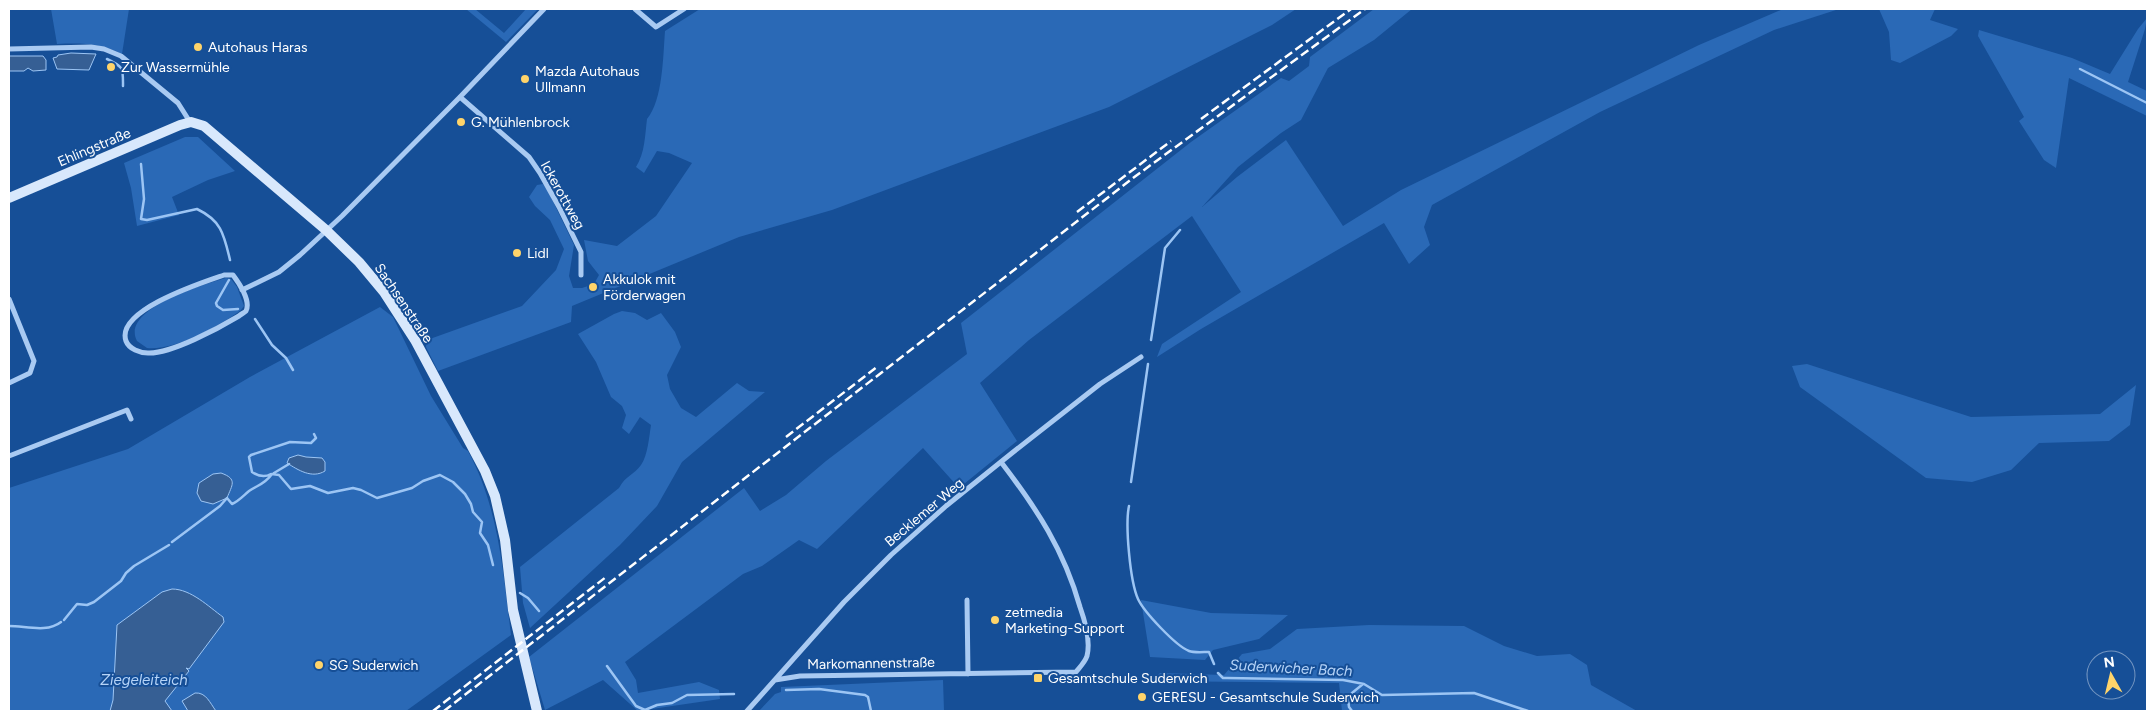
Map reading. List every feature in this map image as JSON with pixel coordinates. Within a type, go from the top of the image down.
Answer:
[{"type":"street","points":[[242,290],[279,272],[300,255],[460,98],[544,9]]},
{"type":"street","points":[[635,9],[656,27],[684,9]]},
{"type":"street","name":"Sachsenstraße","points":[[9,49],[91,47],[104,49],[121,56],[178,103],[191,122],[204,126],[326,230],[359,262],[384,292],[415,340],[485,471],[495,496],[505,540],[513,610],[538,711]]},
{"type":"street","name":"Ickerottweg","points":[[460,98],[529,158],[540,173],[581,252],[580,274]]},
{"type":"street","name":"Ehlingstraße","points":[[9,198],[191,122]]},
{"type":"street","points":[[224,275],[233,275],[242,290],[247,303],[246,310],[213,331],[188,342],[154,353],[140,352],[127,343],[125,338],[127,328],[132,321],[144,310],[184,289],[224,275]]},
{"type":"street","points":[[9,300],[34,361],[30,373],[9,383]]},
{"type":"street","name":"Becklemer Weg","points":[[747,711],[844,602],[885,560],[946,506],[1001,462],[1100,384],[1141,357]]},
{"type":"street","points":[[9,456],[127,410],[131,419]]},
{"type":"street","name":"Markomannenstraße","points":[[775,680],[800,676],[1076,672],[1086,657],[1088,644],[1084,618],[1069,571],[1051,533],[1032,503],[1001,462]]},
{"type":"street","points":[[967,600],[968,674]]},
{"type":"shaded area","points":[[51,9],[129,9],[122,54],[90,44],[57,44]]},
{"type":"shaded area","points":[[466,9],[475,9],[504,33],[526,9],[538,9],[506,42]]},
{"type":"shaded area","points":[[700,9],[1296,9],[1272,25],[1109,107],[832,210],[739,237],[572,306],[571,322],[438,371],[426,347],[427,340],[522,306],[556,270],[564,249],[550,220],[535,206],[529,197],[537,185],[543,184],[548,191],[574,245],[569,276],[573,288],[582,288],[594,284],[599,275],[588,261],[584,240],[617,246],[656,216],[692,163],[669,153],[657,151],[644,173],[636,167],[643,150],[647,119],[656,101],[659,89],[663,65],[665,31]]},
{"type":"shaded area","points":[[1374,9],[1412,9],[1374,40],[1328,68],[1301,120],[1281,133],[1238,167],[1202,207],[1237,177],[1286,140],[1343,226],[1401,190],[1699,45],[1783,9],[1839,9],[1774,30],[1600,112],[1432,205],[1424,227],[1430,245],[1409,264],[1384,223],[1201,329],[1157,357],[1162,344],[1241,292],[1192,216],[1029,340],[980,383],[1017,441],[959,488],[923,448],[817,549],[799,540],[762,566],[743,574],[625,662],[636,680],[638,693],[699,682],[719,690],[720,699],[638,711],[603,680],[545,710],[529,657],[744,488],[760,511],[786,495],[826,461],[967,354],[961,323],[1191,142],[1281,78],[1289,81],[1309,66],[1310,57]]},
{"type":"shaded area","points":[[1879,9],[1935,9],[1930,20],[1958,29],[1951,36],[1900,63],[1891,60],[1889,32]]},
{"type":"shaded area","points":[[2147,18],[2128,82],[2147,91],[2147,116],[2069,78],[2056,168],[2044,160],[2019,121],[2024,117],[1978,36],[1979,30],[2072,58],[2110,74]]},
{"type":"shaded area","points":[[185,137],[198,137],[235,171],[208,180],[172,197],[179,215],[137,226],[131,188],[124,163]]},
{"type":"shaded area","points":[[226,278],[231,279],[237,287],[244,306],[241,310],[209,330],[170,346],[147,348],[137,341],[135,329],[141,318],[152,309],[184,292]]},
{"type":"shaded area","points":[[380,307],[393,317],[431,396],[463,448],[468,451],[487,495],[502,564],[511,635],[406,711],[9,711],[9,488],[128,449],[250,377]]},
{"type":"shaded area","points":[[622,311],[635,313],[647,320],[661,313],[675,332],[681,347],[667,375],[670,389],[681,408],[696,417],[737,383],[749,391],[765,392],[682,462],[657,506],[620,545],[530,628],[523,603],[520,567],[619,488],[624,480],[643,461],[648,446],[651,425],[640,417],[629,434],[622,428],[626,415],[622,406],[611,397],[596,362],[578,334]]},
{"type":"shaded area","points":[[1807,364],[1971,417],[2100,414],[2136,385],[2130,425],[2109,441],[2039,443],[2011,470],[1972,482],[1926,478],[1800,387],[1792,366]]},
{"type":"shaded area","points":[[1141,600],[1211,613],[1288,615],[1259,639],[1213,650],[1205,660],[1150,657]]},
{"type":"shaded area","points":[[1369,625],[1464,626],[1504,646],[1537,656],[1570,654],[1587,665],[1591,685],[1637,711],[1342,711],[1339,683],[1152,681],[1160,673],[1224,675],[1242,654],[1270,649],[1297,629]]},
{"type":"shaded area","points":[[943,680],[944,711],[759,711],[775,694],[781,692],[781,687]]},
{"type":"water","points":[[71,53],[96,54],[89,70],[57,69],[53,58],[58,55]]},
{"type":"water","points":[[9,56],[43,56],[46,60],[46,70],[33,71],[28,68],[24,71],[9,71]]},
{"type":"water","points":[[298,455],[322,458],[325,462],[325,471],[310,474],[300,471],[287,463],[289,458]]},
{"type":"water","points":[[221,473],[232,480],[232,486],[227,498],[213,504],[201,501],[197,493],[199,483],[213,474]]},
{"type":"water","name":"Ziegeleiteich","points":[[172,589],[193,595],[223,617],[224,622],[189,669],[186,668],[189,671],[165,701],[172,711],[110,711],[113,700],[117,625],[162,592]]},
{"type":"water","points":[[195,693],[205,696],[216,711],[188,711],[182,701]]},
{"type":"waterway","points":[[107,59],[120,66],[123,75],[123,86]]},
{"type":"waterway","points":[[2080,69],[2147,103]]},
{"type":"waterway","points":[[141,164],[144,199],[141,219],[147,220],[197,209],[212,219],[221,230],[230,260]]},
{"type":"waterway","name":"Suderwicher Bach","points":[[1151,340],[1165,248],[1180,230]]},
{"type":"waterway","points":[[229,280],[216,303],[223,310],[238,309]]},
{"type":"waterway","points":[[255,319],[272,345],[286,358],[293,370]]},
{"type":"waterway","name":"Suderwicher Bach","points":[[1131,482],[1148,364]]},
{"type":"waterway","points":[[271,474],[261,476],[252,472],[249,457],[290,442],[311,443],[316,438],[314,434]]},
{"type":"waterway","points":[[274,473],[289,464]]},
{"type":"waterway","points":[[172,542],[220,506],[227,498],[232,504],[234,503],[264,482],[272,474],[279,475],[291,489],[310,486],[328,493],[353,488],[377,498],[412,488],[423,481],[440,475],[453,482],[465,494],[473,512],[482,522],[480,533],[488,545],[493,565]]},
{"type":"waterway","name":"Suderwicher Bach","points":[[1129,506],[1129,553],[1135,591],[1141,605],[1176,643],[1191,652],[1209,652],[1214,664]]},
{"type":"waterway","name":"Suderwicher Bach","points":[[64,620],[77,604],[87,605],[94,602],[121,581],[134,566],[169,545]]},
{"type":"waterway","points":[[520,593],[528,598],[539,611]]},
{"type":"waterway","name":"Suderwicher Bach","points":[[9,626],[43,628],[61,622]]},
{"type":"waterway","name":"Suderwicher Bach","points":[[607,666],[636,706],[645,710],[657,705],[672,703],[687,695],[734,694]]},
{"type":"waterway","name":"Suderwicher Bach","points":[[1218,673],[1223,678],[1343,680],[1364,684],[1382,695],[1474,693],[1528,711]]},
{"type":"waterway","name":"Suderwicher Bach","points":[[1352,711],[1349,707],[1348,699],[1363,684]]},
{"type":"waterway","name":"Suderwicher Bach","points":[[786,690],[819,689],[865,695],[868,697],[871,711]]},
{"type":"railway","points":[[1201,119],[1351,9]]},
{"type":"railway","points":[[444,711],[1133,178],[1365,9]]},
{"type":"railway","points":[[1077,212],[1171,141]]},
{"type":"railway","points":[[786,437],[877,367]]},
{"type":"railway","points":[[433,711],[606,577]]},
{"type":"place","name":"Autohaus Haras","points":[[198,47]]},
{"type":"place","name":"Zur Wassermühle","points":[[111,67]]},
{"type":"place","name":"Mazda Autohaus Ullmann","points":[[525,79]]},
{"type":"place","name":"G. Mühlenbrock","points":[[461,122]]},
{"type":"place","name":"Lidl","points":[[517,253]]},
{"type":"place","name":"Akkulok mit Förderwagen","points":[[593,287]]},
{"type":"place","name":"zetmedia Marketing-Support","points":[[995,620]]},
{"type":"place","name":"SG Suderwich","points":[[319,665]]},
{"type":"place","name":"Gesamtschule Suderwich","points":[[1038,678]]},
{"type":"place","name":"GERESU - Gesamtschule Suderwich","points":[[1142,697]]}]
